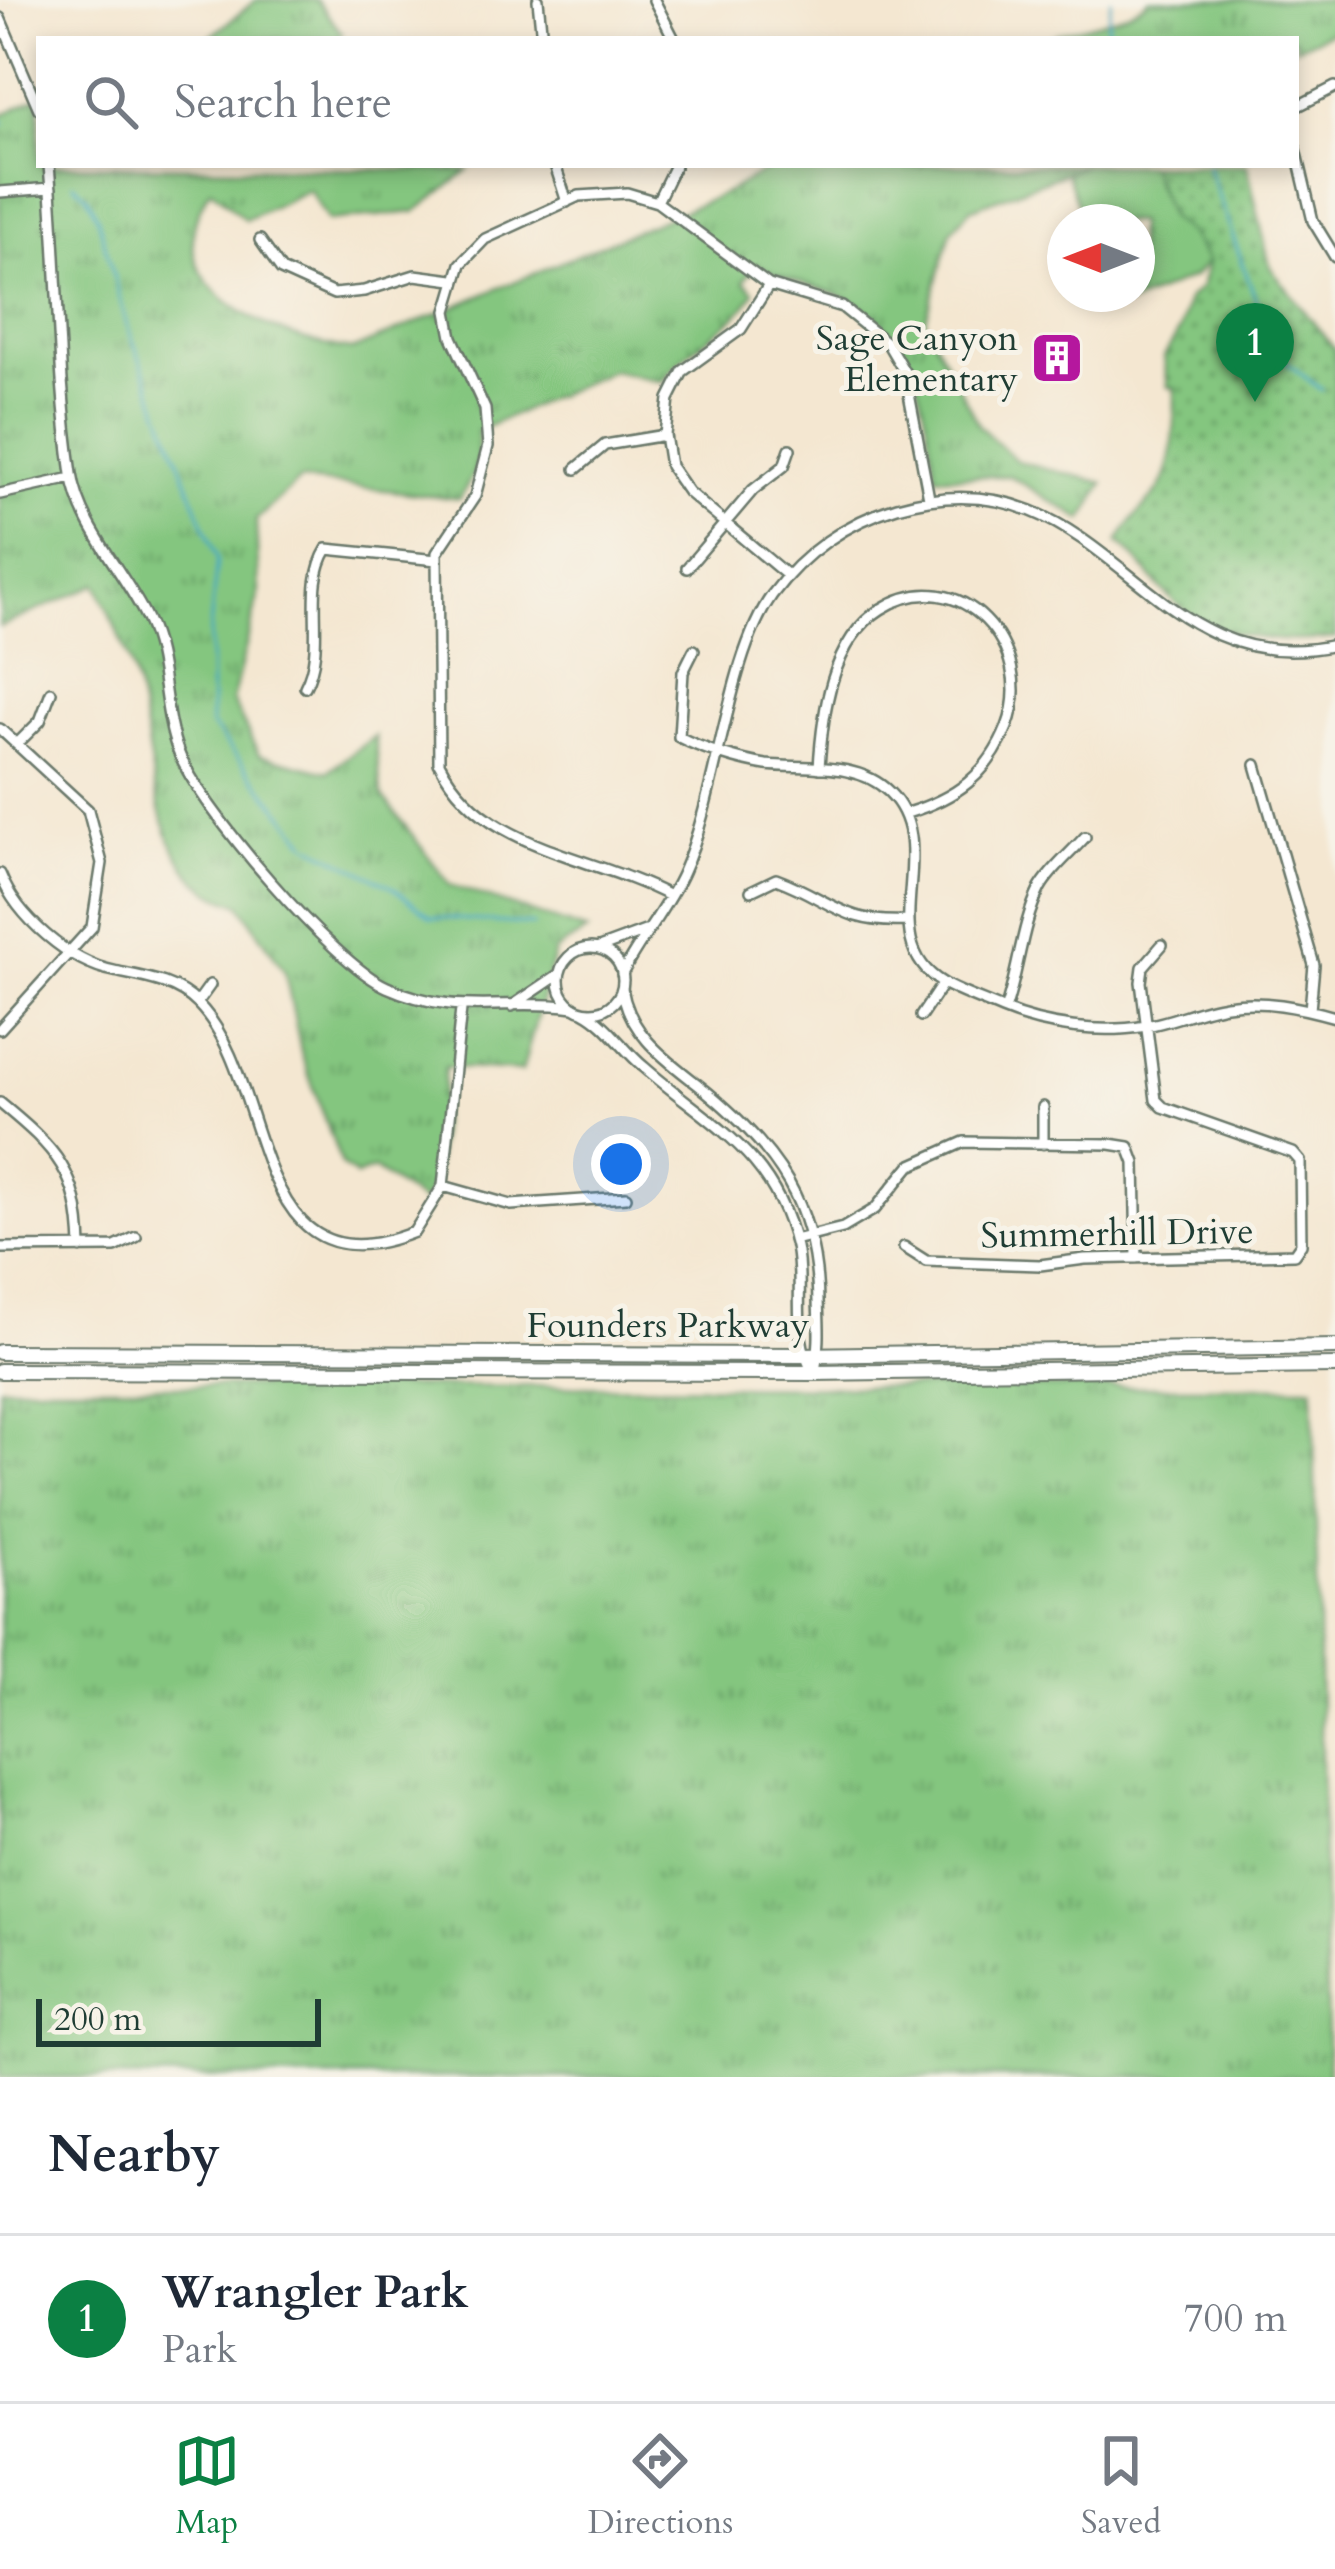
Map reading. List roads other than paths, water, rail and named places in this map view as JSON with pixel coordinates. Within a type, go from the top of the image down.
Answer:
[{"type":"highway","name":"Founders Parkway","points":[[0,1352],[801,1355],[1335,1347]]},
{"type":"highway","name":"Founders Parkway","points":[[0,1371],[814,1373],[1335,1366]]},
{"type":"street","points":[[538,0],[542,36]]},
{"type":"street","points":[[654,0],[672,36]]},
{"type":"street","points":[[0,18],[36,102]]},
{"type":"street","points":[[1299,105],[1335,87]]},
{"type":"street","points":[[1299,160],[1317,234],[1335,256]]},
{"type":"street","points":[[49,168],[72,478],[98,538],[152,632],[173,736],[194,782],[338,956],[385,987],[461,1009],[607,1008],[622,988]]},
{"type":"street","points":[[556,168],[567,202]]},
{"type":"street","points":[[658,202],[674,168]]},
{"type":"street","points":[[0,192],[51,188]]},
{"type":"street","points":[[670,896],[632,876],[505,833],[454,792],[439,763],[435,730],[437,560],[475,496],[488,446],[485,409],[448,324],[453,280],[485,239],[567,202],[612,191],[658,202],[770,284],[842,307],[888,344],[910,390],[929,498]]},
{"type":"street","points":[[260,240],[280,270],[334,294],[364,291],[415,274],[453,280]]},
{"type":"street","points":[[770,284],[741,329],[683,370],[670,399],[664,435],[677,480],[722,524],[788,576]]},
{"type":"street","points":[[576,469],[605,445],[664,435]]},
{"type":"street","points":[[687,568],[722,524],[784,466],[790,448]]},
{"type":"street","points":[[0,494],[72,478]]},
{"type":"street","points":[[622,974],[683,872],[759,616],[788,576],[850,525],[929,498],[987,499],[1035,510],[1076,530],[1166,608],[1219,636],[1273,649],[1335,645]]},
{"type":"street","points":[[305,686],[316,665],[317,565],[327,549],[437,560]]},
{"type":"street","points":[[819,768],[822,722],[836,671],[856,635],[881,609],[922,597],[961,601],[998,630],[1015,668],[1015,708],[997,753],[970,784],[943,802],[907,813]]},
{"type":"street","points":[[694,650],[682,672],[676,730],[684,740],[761,764],[859,774],[885,788],[907,813],[916,850],[906,921],[914,947],[943,982],[1005,1010],[1084,1029],[1145,1027],[1228,1004],[1265,1003],[1335,1017]]},
{"type":"street","points":[[17,743],[40,721],[51,692]]},
{"type":"street","points":[[0,729],[88,810],[102,863],[92,927],[71,956],[0,1029]]},
{"type":"street","points":[[1256,766],[1314,965],[1310,1010]]},
{"type":"street","points":[[1005,1010],[1020,967],[1025,925],[1042,884],[1085,837]]},
{"type":"street","points":[[0,874],[8,892],[71,956],[164,983],[197,1003],[225,1045],[288,1210],[322,1237],[353,1248],[414,1232],[443,1186],[461,1009]]},
{"type":"street","points":[[751,891],[776,880],[802,889],[839,914],[874,923],[906,921]]},
{"type":"street","points":[[508,1009],[559,974],[569,956],[649,928]]},
{"type":"street","points":[[1145,1027],[1143,967],[1162,945]]},
{"type":"street","points":[[599,948],[614,958],[622,974],[622,988],[640,1034],[754,1132],[787,1175],[812,1237],[819,1354],[814,1373]]},
{"type":"street","points":[[559,974],[562,993],[645,1069],[736,1138],[765,1173],[794,1240],[801,1271],[801,1355],[814,1373]]},
{"type":"street","points":[[920,1016],[943,982]]},
{"type":"street","points":[[197,1003],[210,985]]},
{"type":"street","name":"Summerhill Drive","points":[[904,1247],[926,1261],[1040,1265],[1294,1254],[1301,1244],[1300,1161],[1274,1145],[1162,1107],[1156,1100],[1145,1027]]},
{"type":"street","points":[[0,1103],[68,1167],[80,1210],[81,1248]]},
{"type":"street","points":[[1042,1107],[1043,1144]]},
{"type":"street","points":[[794,1240],[812,1237],[875,1209],[910,1166],[935,1150],[964,1142],[1129,1147],[1135,1163],[1137,1258]]},
{"type":"street","points":[[443,1186],[511,1205],[626,1197]]},
{"type":"street","points":[[0,1248],[115,1247],[136,1237]]},
{"type":"waterway","points":[[1106,36],[1111,0]]},
{"type":"waterway","points":[[0,120],[3,123]]},
{"type":"waterway","points":[[1208,168],[1265,325],[1287,363],[1322,390]]},
{"type":"waterway","points":[[73,183],[87,196],[98,219],[127,325],[217,558],[210,628],[211,725],[309,845],[391,886],[431,917],[534,925]]},
{"type":"waterway","points":[[1335,462],[1327,513],[1335,550]]},
{"type":"place","name":"Sage Canyon Elementary","points":[[1057,358]]},
{"type":"place","name":"Wrangler Park","points":[[1255,402]]}]
